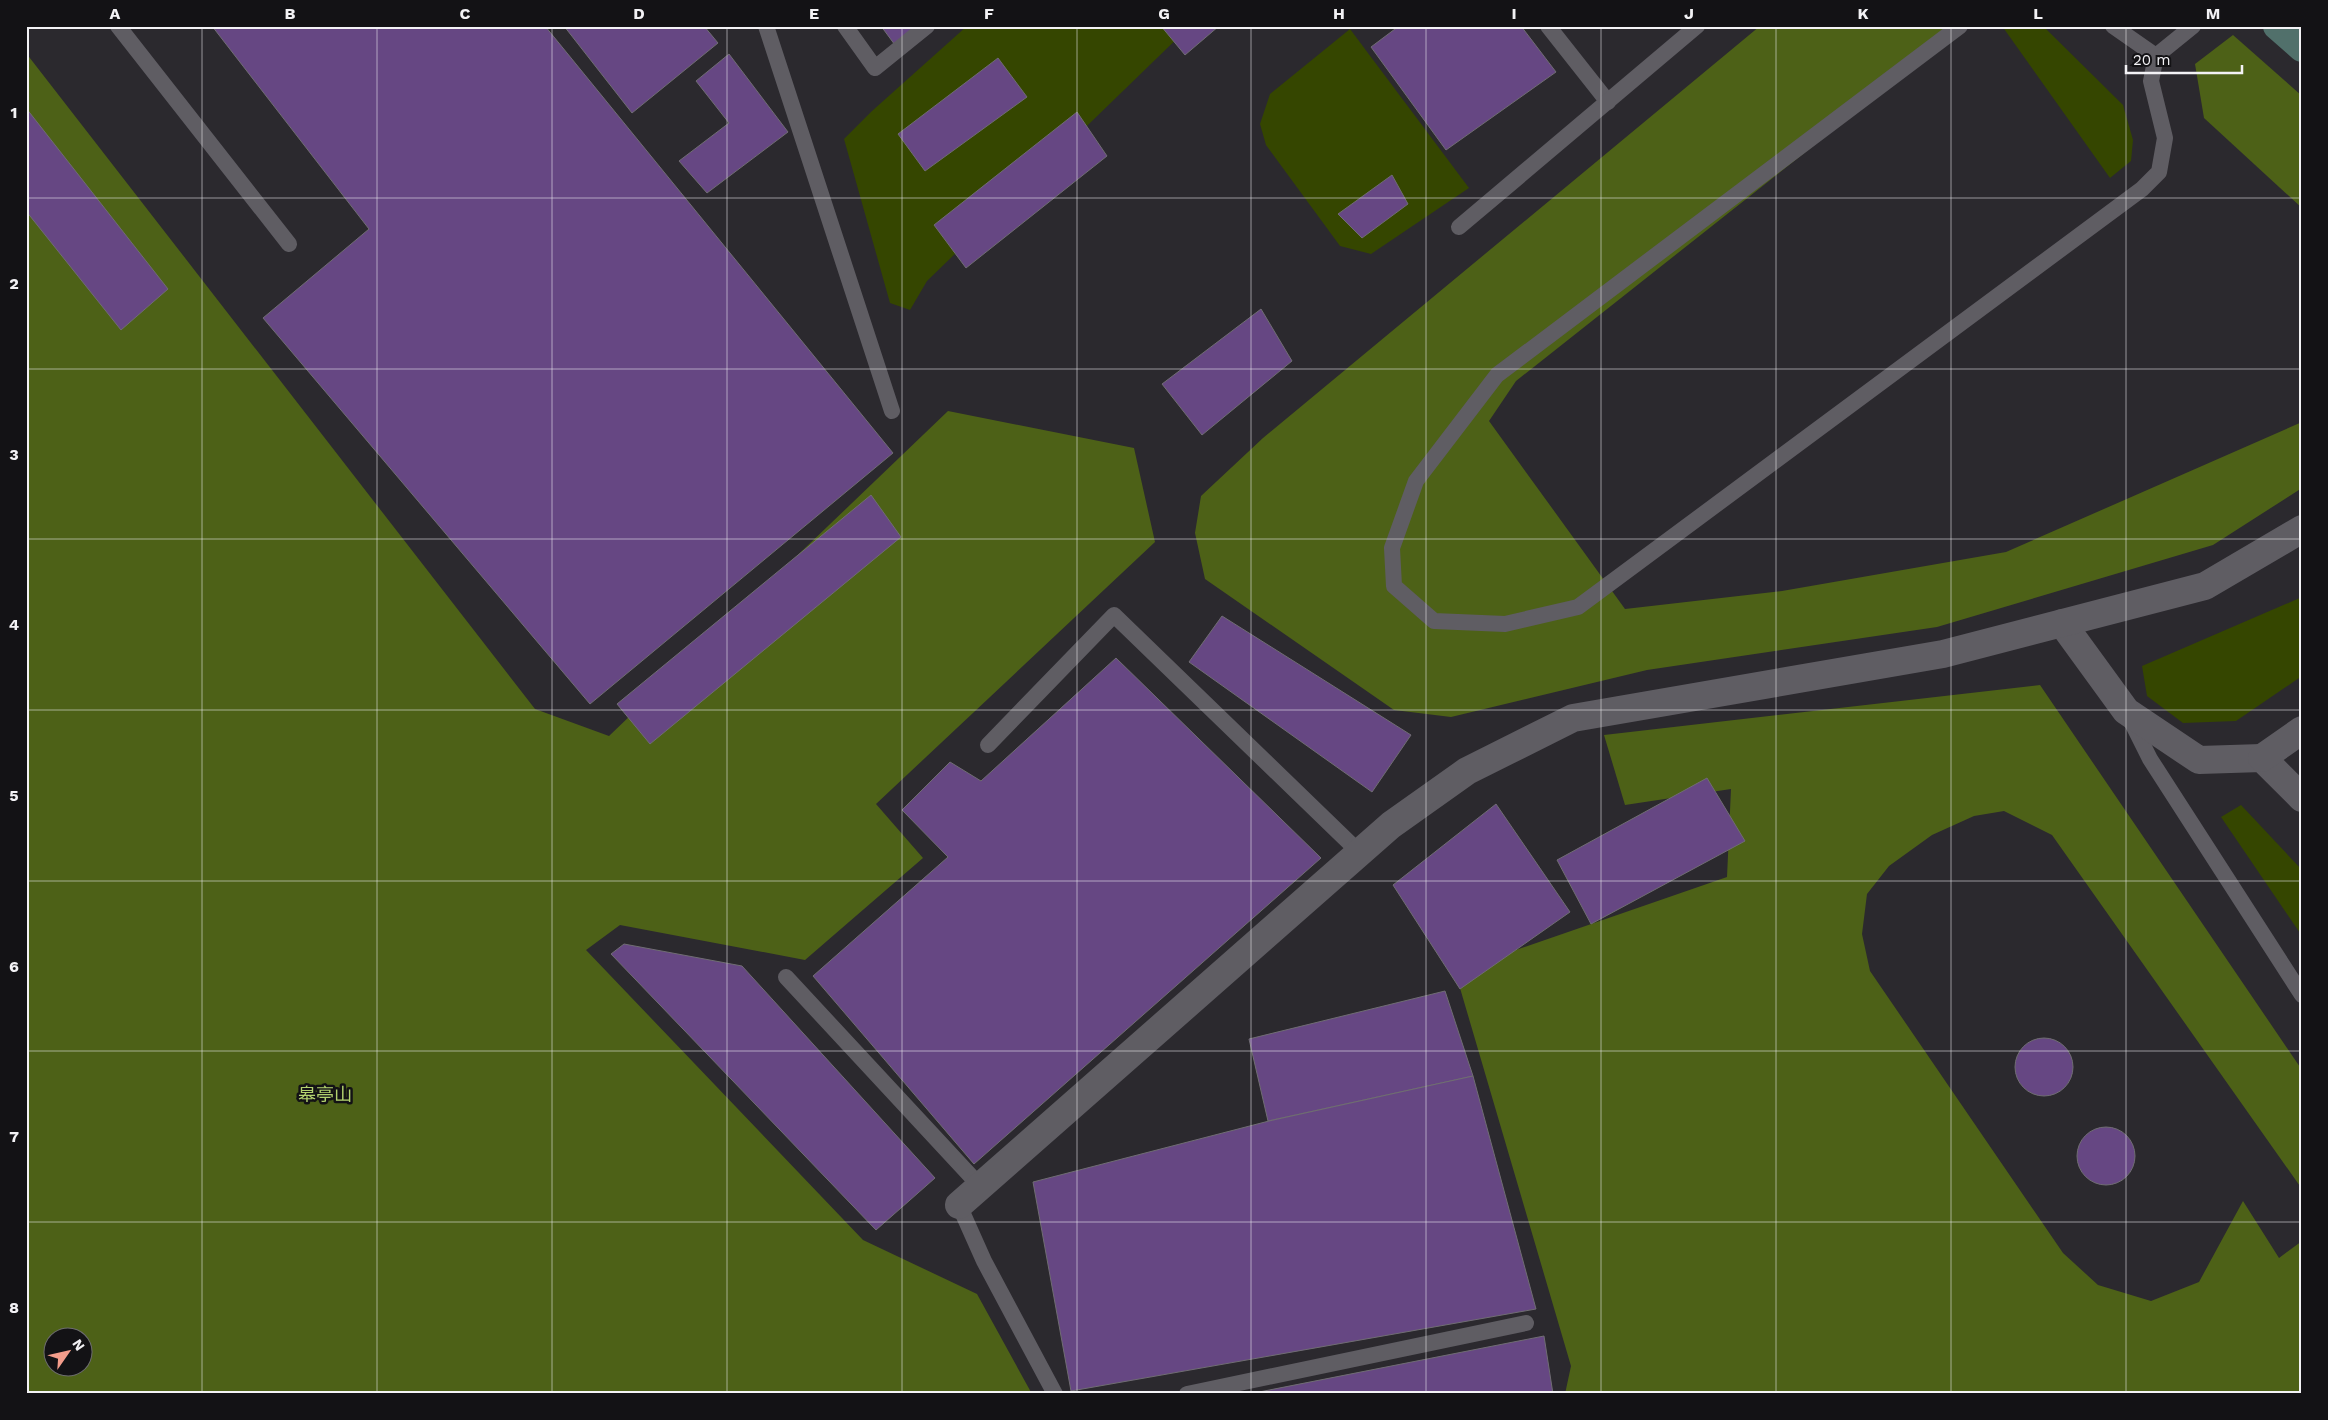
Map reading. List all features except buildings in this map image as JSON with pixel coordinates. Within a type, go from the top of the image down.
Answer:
[{"type":"main road","points":[[2278,26],[2302,48]]},
{"type":"street","points":[[959,1205],[1391,825],[1467,771],[1573,718],[1943,654],[2205,586],[2302,529]]},
{"type":"street","points":[[2062,623],[2126,711],[2199,760],[2262,758],[2302,730]]},
{"type":"street","points":[[2262,758],[2302,798]]},
{"type":"lane","points":[[118,26],[290,244]]},
{"type":"lane","points":[[766,26],[892,411]]},
{"type":"lane","points":[[845,26],[875,68],[927,26]]},
{"type":"lane","points":[[1548,26],[1608,102]]},
{"type":"lane","points":[[1459,227],[1697,26]]},
{"type":"lane","points":[[1960,26],[1497,375],[1416,480],[1392,548],[1394,586],[1434,621],[1505,624],[1578,607],[2142,189],[2159,172],[2166,138],[2151,81],[2156,56],[2193,26]]},
{"type":"lane","points":[[2113,26],[2156,56]]},
{"type":"lane","points":[[988,745],[1114,615],[1360,853]]},
{"type":"lane","points":[[2126,711],[2150,759],[2302,995]]},
{"type":"lane","points":[[786,977],[980,1186]]},
{"type":"lane","points":[[959,1205],[984,1260],[1055,1394]]},
{"type":"lane","points":[[1187,1394],[1526,1323]]},
{"type":"green space","points":[[967,26],[1190,26],[927,281],[910,310],[890,303],[844,139],[872,111]]},
{"type":"green space","points":[[1760,26],[1965,26],[1516,381],[1489,421],[1625,609],[1782,591],[2006,552],[2302,422],[2302,488],[2213,545],[1937,627],[1647,670],[1451,717],[1394,710],[1205,579],[1195,533],[1201,496],[1263,438]]},
{"type":"green space","points":[[2002,26],[2043,26],[2123,105],[2133,140],[2131,161],[2110,178]]},
{"type":"green space","points":[[1350,29],[1469,188],[1371,254],[1340,246],[1266,145],[1260,124],[1270,94]]},
{"type":"green space","points":[[2233,35],[2302,96],[2302,208],[2204,118],[2195,64]]},
{"type":"green space","name":"皋亭山","points":[[26,53],[535,709],[609,736],[948,411],[1134,448],[1155,542],[876,804],[923,858],[805,960],[620,925],[586,950],[863,1240],[977,1294],[1032,1394],[26,1394]]},
{"type":"green space","points":[[2302,597],[2302,676],[2236,721],[2183,723],[2147,696],[2142,666]]},
{"type":"green space","points":[[2040,685],[2302,1070],[2302,1189],[2052,835],[2004,811],[1974,816],[1932,835],[1889,866],[1867,894],[1862,934],[1870,971],[2063,1253],[2098,1285],[2151,1301],[2199,1282],[2243,1201],[2279,1258],[2302,1241],[2302,1394],[1565,1394],[1571,1366],[1455,971],[1727,877],[1731,789],[1625,805],[1604,735]]},
{"type":"green space","points":[[2241,805],[2302,870],[2302,936],[2221,817]]}]
